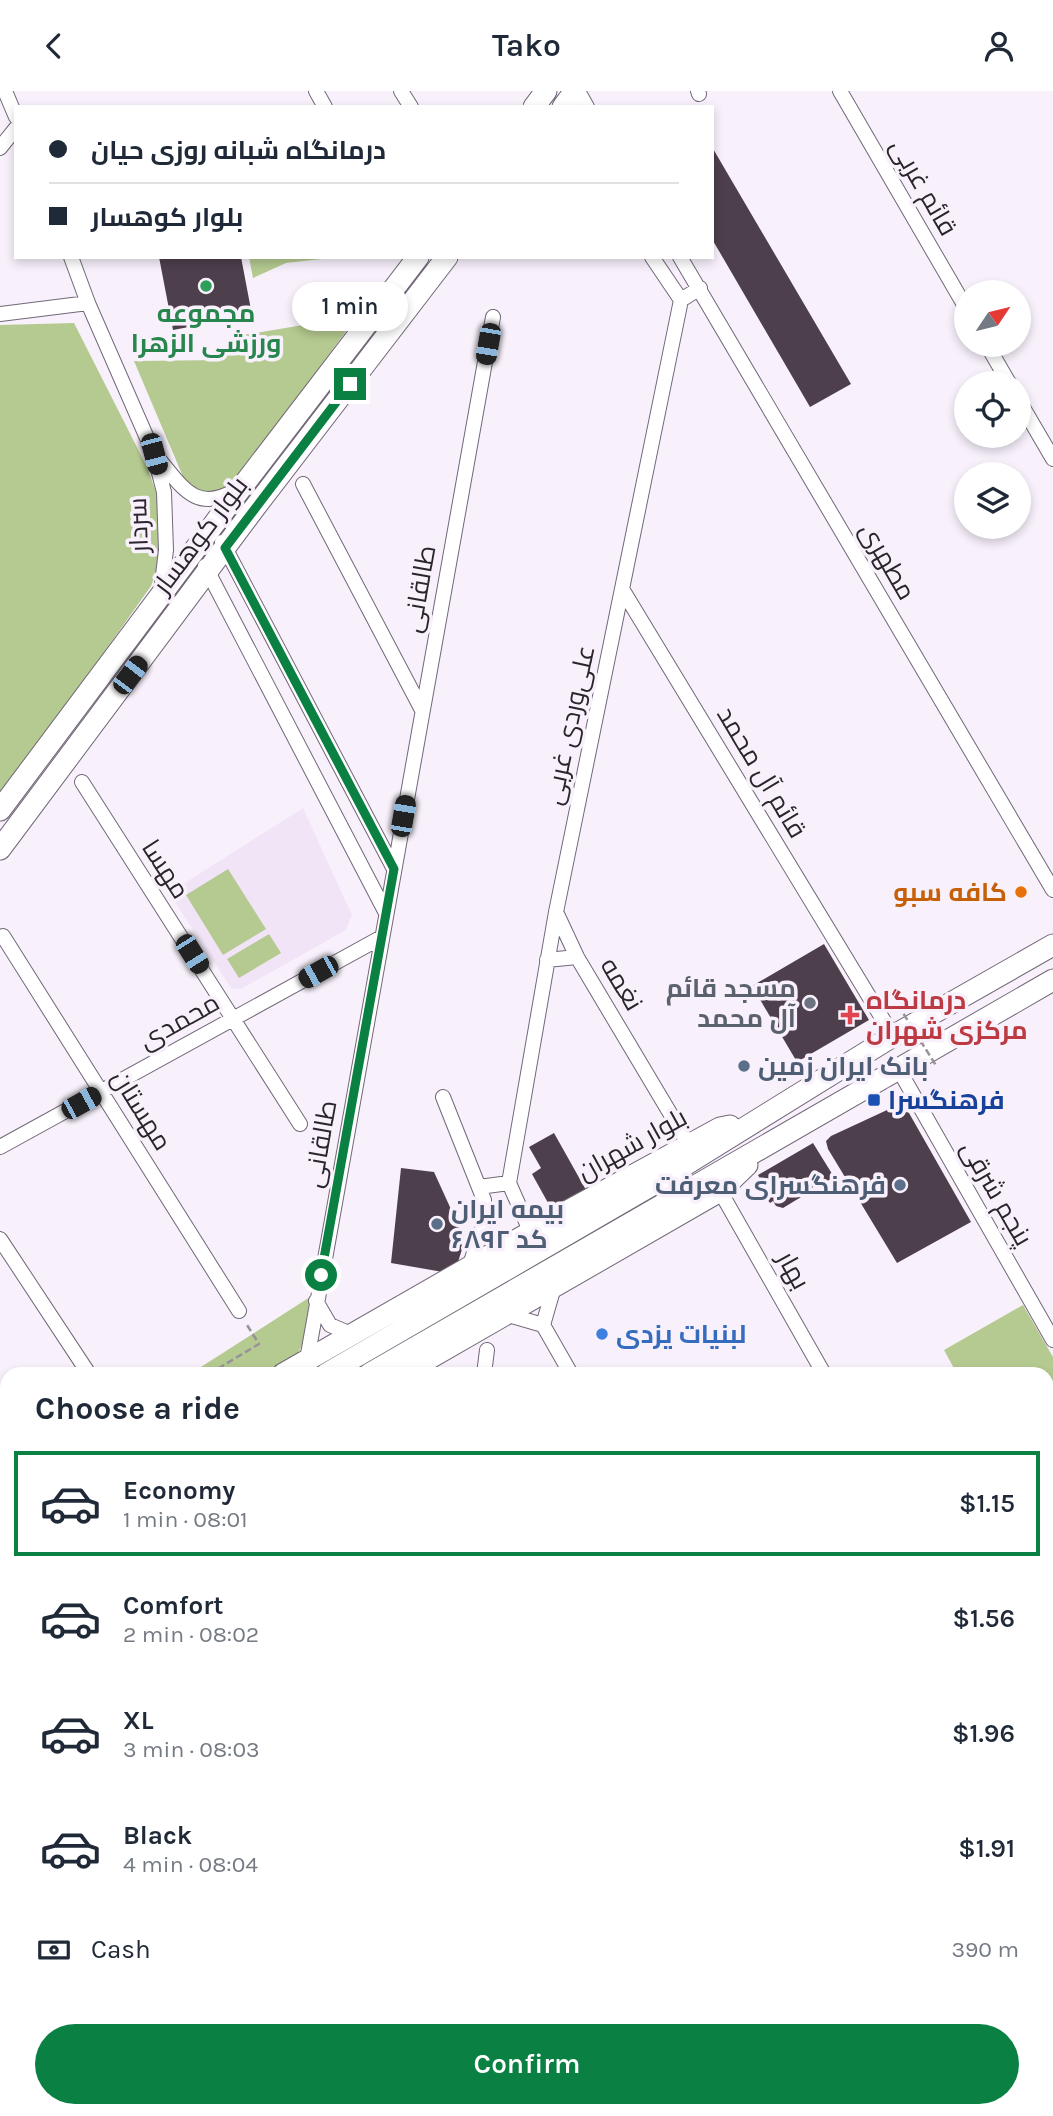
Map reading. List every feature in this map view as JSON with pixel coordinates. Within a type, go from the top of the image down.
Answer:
[{"type":"main road","points":[[565,105],[576,91]]},
{"type":"main road","name":"بلوار کوهسار","points":[[0,810],[416,259]]},
{"type":"main road","name":"بلوار کوهسار","points":[[0,849],[207,571],[445,259]]},
{"type":"main road","name":"بلوار شهران","points":[[338,1367],[659,1181],[892,1036],[1053,944]]},
{"type":"main road","points":[[381,1367],[1053,980]]},
{"type":"main road","name":"بلوار شهران","points":[[295,1367],[688,1145],[720,1128],[756,1122]]},
{"type":"main road","points":[[414,1367],[720,1191],[767,1145]]},
{"type":"street","points":[[5,91],[14,112]]},
{"type":"street","name":"قائم غربی","points":[[840,91],[954,287]]},
{"type":"street","points":[[0,148],[14,130]]},
{"type":"street","name":"سردار","points":[[72,259],[88,303],[154,454],[164,492],[166,550],[160,597]]},
{"type":"street","points":[[653,259],[681,300],[700,288]]},
{"type":"street","name":"مطهری","points":[[681,259],[1053,890]]},
{"type":"street","name":"علی‌وردی غربی","points":[[509,1183],[556,912],[681,300]]},
{"type":"street","points":[[0,314],[88,303]]},
{"type":"street","name":"طالقانی","points":[[307,1360],[493,317]]},
{"type":"street","points":[[1031,421],[1053,459]]},
{"type":"street","name":"سردار","points":[[154,454],[180,483],[198,498],[221,498],[243,486]]},
{"type":"street","points":[[303,484],[422,710]]},
{"type":"street","points":[[214,524],[394,869]]},
{"type":"street","points":[[196,549],[386,913]]},
{"type":"street","name":"قائم آل محمد","points":[[622,589],[892,1036]]},
{"type":"street","name":"مهسا","points":[[82,782],[300,1125]]},
{"type":"street","name":"نغمه","points":[[556,912],[577,957],[688,1145]]},
{"type":"street","name":"مهستان","points":[[3,936],[239,1311]]},
{"type":"street","name":"محمدی","points":[[0,1147],[382,937]]},
{"type":"street","points":[[547,960],[577,957]]},
{"type":"street","name":"پنجم شرقی","points":[[899,1070],[1053,1340]]},
{"type":"street","points":[[443,1097],[484,1200],[484,1222],[469,1268]]},
{"type":"street","points":[[479,1187],[509,1183],[531,1233]]},
{"type":"street","name":"بهار","points":[[720,1191],[820,1367]]},
{"type":"street","points":[[0,1239],[84,1367]]},
{"type":"street","points":[[537,1324],[554,1287]]},
{"type":"street","points":[[316,1301],[330,1325],[351,1334]]},
{"type":"street","points":[[505,1314],[537,1324],[566,1367]]},
{"type":"street","points":[[485,1367],[486,1350]]},
{"type":"path","points":[[898,1005],[937,1067]]},
{"type":"path","points":[[221,1367],[259,1344],[239,1311]]},
{"type":"shaded area","points":[[303,808],[352,915],[346,930],[241,989],[231,988],[169,893]]},
{"type":"green space","points":[[249,259],[321,259],[286,263],[253,278]]},
{"type":"green space","points":[[357,316],[232,487],[223,493],[199,493],[184,479],[134,361],[221,360],[237,336]]},
{"type":"green space","points":[[74,323],[147,467],[156,492],[160,518],[158,568],[151,586],[0,799],[0,325]]},
{"type":"green space","points":[[228,869],[266,929],[223,955],[186,895]]},
{"type":"green space","points":[[269,934],[281,953],[239,978],[227,959]]},
{"type":"green space","points":[[310,1297],[302,1346],[294,1359],[285,1366],[201,1367]]},
{"type":"green space","points":[[1023,1305],[1053,1357],[1053,1367],[953,1367],[944,1350]]},
{"type":"building","points":[[714,150],[851,384],[810,407],[714,242]]},
{"type":"building","name":"مجموعه ورزشی الزهرا","points":[[159,259],[241,259],[252,315],[173,330]]},
{"type":"building","name":"مسجد قائم آل محمد","points":[[824,944],[869,1020],[797,1062],[752,986]]},
{"type":"building","name":"فرهنگسرای معرفت","points":[[900,1104],[905,1106],[971,1222],[897,1263],[828,1149],[826,1141],[831,1136]]},
{"type":"building","points":[[554,1133],[586,1190],[552,1210],[532,1174],[541,1168],[529,1147]]},
{"type":"building","points":[[813,1143],[834,1177],[783,1208],[776,1206],[773,1201],[770,1203],[762,1192],[766,1189],[758,1175]]},
{"type":"building","points":[[401,1168],[434,1172],[465,1240],[458,1262],[443,1272],[391,1263]]},
{"type":"place","name":"مجموعه ورزشی الزهرا","points":[[206,286]]},
{"type":"place","name":"کافه سبو","points":[[1021,892]]},
{"type":"place","name":"مسجد قائم آل محمد","points":[[810,1003]]},
{"type":"place","name":"درمانگاه مرکزی شهران","points":[[850,1015]]},
{"type":"place","name":"بانک ایران زمین","points":[[744,1066]]},
{"type":"place","name":"فرهنگسرا","points":[[874,1100]]},
{"type":"place","name":"فرهنگسرای معرفت","points":[[900,1185]]},
{"type":"place","name":"بیمه ایران کد ۶۸۹۲","points":[[437,1224]]},
{"type":"place","name":"لبنیات یزدی","points":[[602,1334]]},
{"type":"route","points":[[321,1275],[394,869],[225,548],[350,384]]}]
